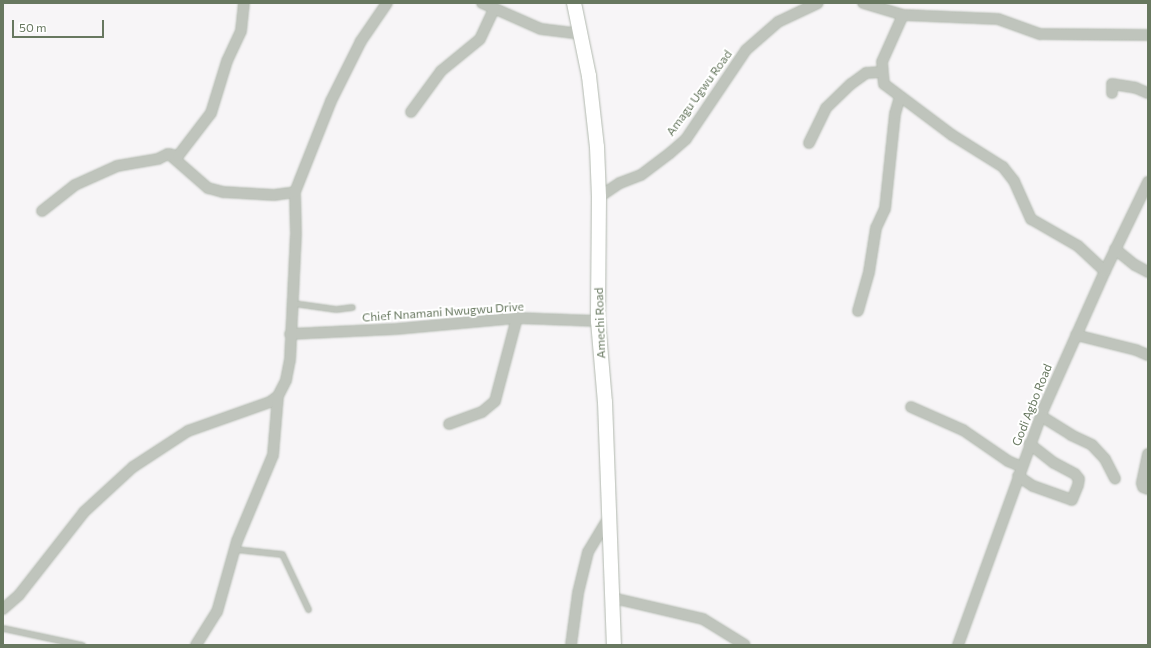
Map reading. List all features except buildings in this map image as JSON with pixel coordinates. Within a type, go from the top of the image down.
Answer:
[{"type":"main road","name":"Amechi Road","points":[[574,3],[582,34],[594,123],[599,197],[598,321],[605,402],[608,519],[613,598],[614,645]]},
{"type":"street","points":[[42,211],[67,190],[86,179],[116,166],[158,159],[168,154],[178,156],[211,113],[227,61],[241,31],[244,3]]},
{"type":"street","points":[[196,645],[217,612],[235,549],[273,455],[278,396],[286,380],[290,360],[290,334],[296,234],[295,192],[331,100],[361,41],[387,3]]},
{"type":"street","points":[[482,3],[541,29],[582,34]]},
{"type":"street","name":"Amagu Ugwu Road","points":[[599,197],[620,183],[641,175],[686,139],[746,50],[778,22],[818,3]]},
{"type":"street","points":[[863,3],[903,15],[998,19],[1040,34],[1148,35]]},
{"type":"street","points":[[411,112],[441,71],[480,38],[494,9]]},
{"type":"street","points":[[903,15],[883,58],[881,72],[884,84],[900,97],[1003,167],[1014,181],[1031,219],[1078,246],[1104,271]]},
{"type":"street","points":[[808,143],[826,108],[851,84],[866,73],[881,72]]},
{"type":"street","points":[[1112,93],[1112,84],[1136,88],[1148,93]]},
{"type":"street","points":[[858,311],[869,272],[876,228],[885,209],[895,114],[900,97]]},
{"type":"street","points":[[168,154],[208,188],[223,192],[274,195],[295,192]]},
{"type":"street","name":"Godi Agbo Road","points":[[958,645],[1041,416],[1104,271],[1148,182]]},
{"type":"street","points":[[1115,250],[1135,265],[1148,272]]},
{"type":"street","points":[[449,424],[482,412],[495,401],[517,318]]},
{"type":"street","name":"Chief Nnamani Nwugwu Drive","points":[[290,334],[396,329],[517,318],[598,321]]},
{"type":"street","points":[[1076,335],[1148,355]]},
{"type":"street","points":[[3,609],[19,595],[84,512],[133,467],[188,431],[270,402],[278,396]]},
{"type":"street","points":[[911,407],[963,430],[1008,461],[1033,486],[1072,500],[1080,479],[1075,474],[1054,463],[1030,444]]},
{"type":"street","points":[[1041,416],[1071,435],[1092,445],[1105,459],[1115,479]]},
{"type":"street","points":[[1148,454],[1142,483],[1143,487],[1148,489]]},
{"type":"street","points":[[571,645],[578,593],[588,552],[608,519]]},
{"type":"street","points":[[613,598],[703,619],[745,645]]},
{"type":"lane","points":[[292,303],[336,309],[352,307]]},
{"type":"lane","points":[[235,549],[282,554],[308,609]]},
{"type":"lane","points":[[3,628],[82,645]]}]
